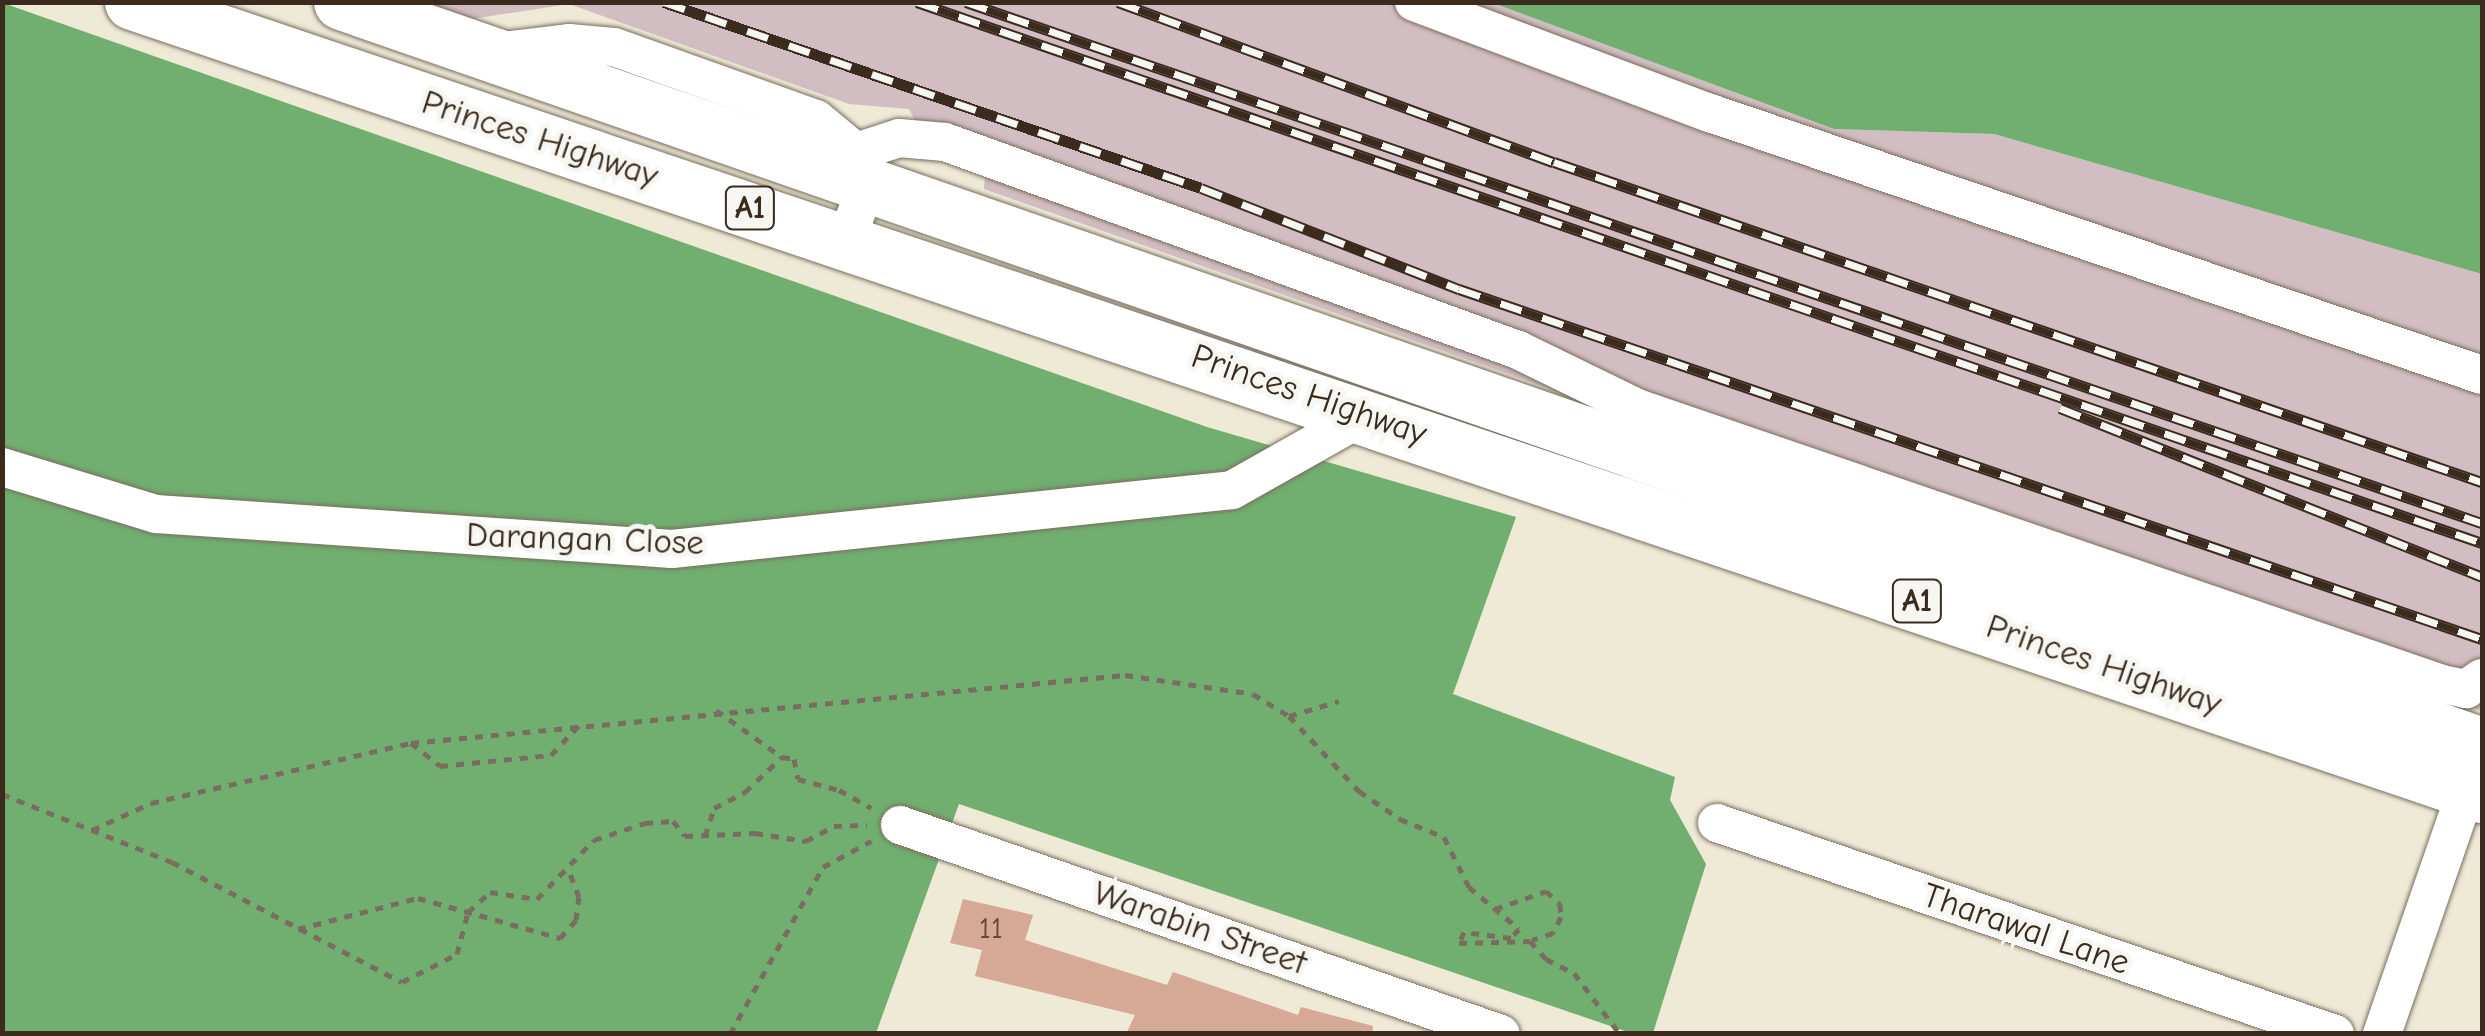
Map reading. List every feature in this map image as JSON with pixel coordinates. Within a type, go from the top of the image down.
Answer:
[{"type":"highway","name":"Princes Highway","points":[[132,2],[1367,414],[2477,776]]},
{"type":"highway","name":"Princes Highway","points":[[341,2],[482,54],[861,170],[2477,776]]},
{"type":"street","points":[[1414,2],[1710,113],[2482,375]]},
{"type":"street","points":[[846,240],[861,170],[899,138],[945,142],[1518,350],[1637,408],[2442,684],[2466,688],[2482,678]]},
{"type":"street","name":"Darangan Close","points":[[2,467],[156,514],[672,549],[1232,490],[1367,414]]},
{"type":"street","points":[[2382,1034],[2477,776]]},
{"type":"street","name":"Tharawal Lane","points":[[1717,823],[2335,1034]]},
{"type":"street","name":"Warabin Street","points":[[900,824],[1501,1034]]},
{"type":"path","points":[[92,830],[151,803],[411,742],[716,710],[1126,675],[1253,694],[1289,716],[1359,791],[1400,819],[1444,836],[1469,887],[1495,909],[1519,929],[1511,938],[1464,932],[1459,942],[1530,941],[1553,933],[1561,917],[1560,904],[1546,892],[1495,909]]},
{"type":"path","points":[[1289,716],[1339,701]]},
{"type":"path","points":[[716,710],[782,756],[794,759],[798,779],[839,790],[900,824]]},
{"type":"path","points":[[411,742],[440,766],[550,755],[581,723]]},
{"type":"path","points":[[705,836],[714,808],[746,792],[782,756]]},
{"type":"path","points":[[2,794],[172,862],[295,930],[402,982],[457,954],[468,912],[490,892],[537,899],[569,871],[594,840],[644,822],[673,822],[685,836],[755,833],[806,841],[834,826],[900,824]]},
{"type":"path","points":[[730,1034],[823,867],[900,824]]},
{"type":"path","points":[[295,930],[418,898],[560,938],[576,920],[579,897],[569,871]]},
{"type":"path","points":[[1530,941],[1546,960],[1574,973],[1620,1034]]},
{"type":"shaded area","points":[[416,3],[1493,3],[1834,129],[1994,134],[2482,274],[2482,711],[2185,613],[984,189],[985,173],[931,152],[909,109],[849,104],[569,4],[452,22]]},
{"type":"green space","points":[[3,3],[1207,427],[1516,517],[1453,694],[1675,777],[1670,800],[1706,864],[1653,1033],[1631,1033],[959,804],[876,1033],[3,1034]]},
{"type":"green space","points":[[1493,3],[2482,3],[2482,274],[1994,134],[1834,129]]},
{"type":"building","points":[[963,899],[1033,915],[1025,940],[1167,985],[1173,972],[1298,1015],[1301,1007],[1373,1026],[1372,1034],[1126,1034],[1135,1015],[975,976],[982,950],[950,943]]},
{"type":"railway","points":[[664,2],[1201,188],[1459,289],[2482,639]]},
{"type":"railway","points":[[917,2],[2482,543]]},
{"type":"railway","points":[[966,2],[2482,523]]},
{"type":"railway","points":[[1118,2],[1554,162],[2482,482]]},
{"type":"railway","points":[[2060,408],[2482,577]]}]
